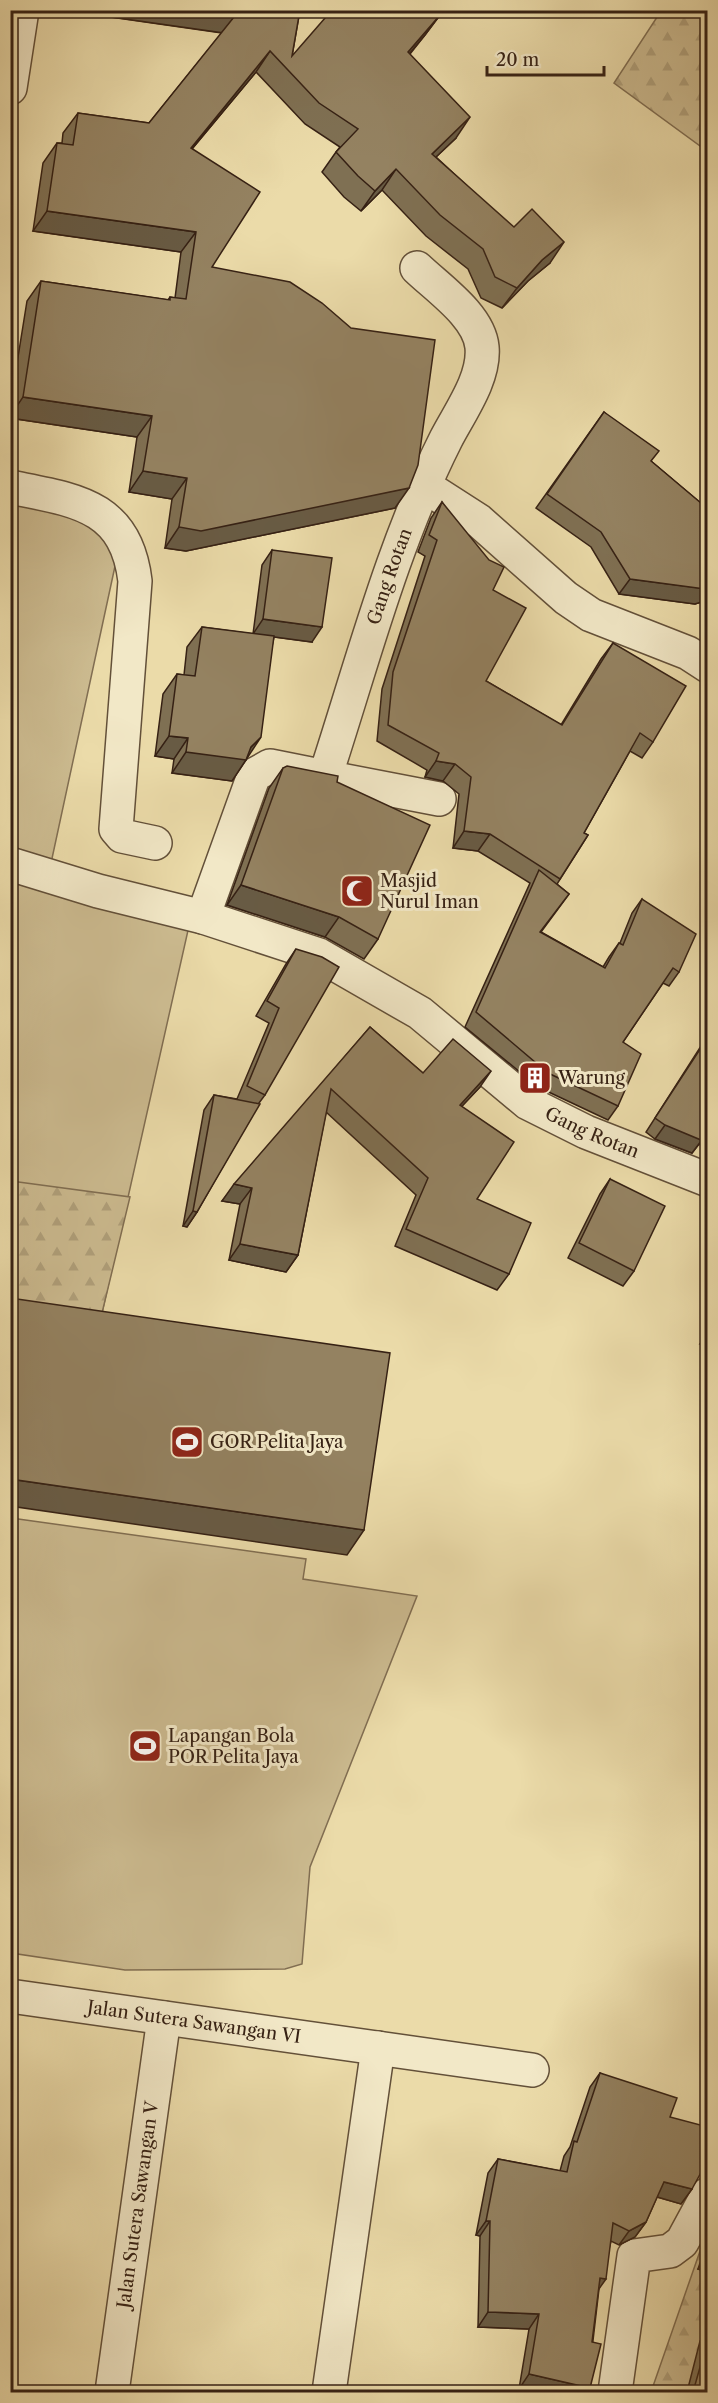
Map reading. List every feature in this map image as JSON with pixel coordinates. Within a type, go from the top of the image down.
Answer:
[{"type":"street","points":[[10,88],[22,10]]},
{"type":"street","name":"Gang Rotan","points":[[325,777],[379,606],[423,485],[479,374],[483,350],[480,332],[417,268]]},
{"type":"street","points":[[423,485],[479,521],[566,598],[591,615],[687,653],[708,666]]},
{"type":"street","points":[[10,487],[73,500],[93,510],[118,531],[132,557],[135,581],[116,829],[122,836],[155,843]]},
{"type":"street","points":[[203,917],[254,775],[270,766],[438,799]]},
{"type":"street","name":"Gang Rotan","points":[[10,864],[98,891],[203,917],[319,955],[420,1013],[528,1103],[585,1132],[708,1180]]},
{"type":"street","name":"Jalan Sutera Sawangan VI","points":[[10,1996],[532,2070]]},
{"type":"street","name":"Jalan Sutera Sawangan V","points":[[112,2392],[164,2018]]},
{"type":"street","points":[[329,2392],[378,2048]]},
{"type":"street","points":[[615,2392],[634,2256],[670,2251],[682,2242],[708,2194]]},
{"type":"green space","points":[[661,11],[707,11],[707,151],[614,83]]},
{"type":"green space","points":[[11,500],[72,511],[120,543],[48,877],[189,926],[102,1313],[11,1300]]},
{"type":"green space","points":[[11,1181],[130,1197],[102,1313],[11,1300]]},
{"type":"green space","name":"Lapangan Bola POR Pelita Jaya","points":[[11,1518],[306,1559],[303,1579],[417,1596],[310,1867],[302,1964],[285,1969],[125,1970],[11,1953]]},
{"type":"green space","points":[[707,2231],[707,2392],[651,2392]]},
{"type":"building","points":[[225,10],[300,10],[292,56],[332,10],[435,10],[440,15],[408,52],[470,117],[432,154],[514,227],[532,209],[564,242],[542,260],[517,288],[495,277],[483,249],[440,215],[396,169],[375,191],[358,176],[336,152],[358,129],[319,103],[270,51],[191,148],[260,192],[212,267],[290,282],[322,303],[351,328],[435,340],[418,465],[409,488],[201,531],[179,527],[187,478],[143,471],[152,416],[23,397],[41,281],[170,300],[170,297],[186,299],[196,232],[47,211],[57,143],[73,145],[78,113],[149,123],[238,12]]},
{"type":"building","points":[[604,412],[659,451],[651,461],[708,509],[708,589],[630,579],[601,532],[547,494]]},
{"type":"building","points":[[442,502],[489,560],[504,567],[493,590],[526,608],[486,681],[562,725],[613,643],[686,686],[653,742],[640,733],[584,833],[588,835],[560,879],[490,834],[464,831],[471,777],[455,764],[436,761],[439,753],[388,725],[393,672],[437,540],[429,535]]},
{"type":"building","points":[[272,550],[332,558],[322,627],[263,619]]},
{"type":"building","points":[[202,627],[274,636],[261,737],[251,747],[246,760],[186,752],[188,738],[169,736],[177,674],[195,676]]},
{"type":"building","points":[[287,766],[338,776],[337,782],[430,825],[378,939],[339,917],[241,885],[283,768]]},
{"type":"building","points":[[539,870],[569,894],[540,932],[605,968],[619,943],[623,945],[642,899],[696,934],[679,972],[673,968],[623,1042],[641,1054],[618,1106],[548,1073],[476,1012]]},
{"type":"building","points":[[296,949],[322,957],[339,967],[265,1095],[247,1086],[279,1008],[267,1001]]},
{"type":"building","points":[[370,1027],[423,1073],[453,1039],[491,1071],[460,1105],[514,1142],[477,1199],[531,1223],[509,1274],[406,1229],[428,1178],[331,1089],[298,1255],[240,1244],[252,1188],[234,1184]]},
{"type":"building","points":[[708,1037],[708,1132],[701,1140],[665,1125],[655,1118]]},
{"type":"building","points":[[214,1095],[260,1104],[197,1212],[193,1211]]},
{"type":"building","points":[[610,1179],[665,1206],[634,1271],[579,1243]]},
{"type":"building","name":"GOR Pelita Jaya","points":[[10,1298],[390,1353],[364,1530],[10,1479]]},
{"type":"building","points":[[600,2073],[677,2098],[670,2117],[708,2127],[708,2156],[692,2189],[664,2182],[646,2222],[629,2231],[613,2223],[606,2279],[600,2278],[592,2342],[601,2344],[590,2388],[529,2374],[539,2314],[488,2312],[490,2221],[486,2221],[498,2159],[567,2172],[574,2141],[577,2142]]},
{"type":"building","points":[[708,2339],[708,2392],[693,2392]]},
{"type":"place","name":"Masjid Nurul Iman","points":[[357,891]]},
{"type":"place","name":"Warung","points":[[535,1078]]},
{"type":"place","name":"GOR Pelita Jaya","points":[[187,1442]]},
{"type":"place","name":"Lapangan Bola POR Pelita Jaya","points":[[145,1746]]}]
